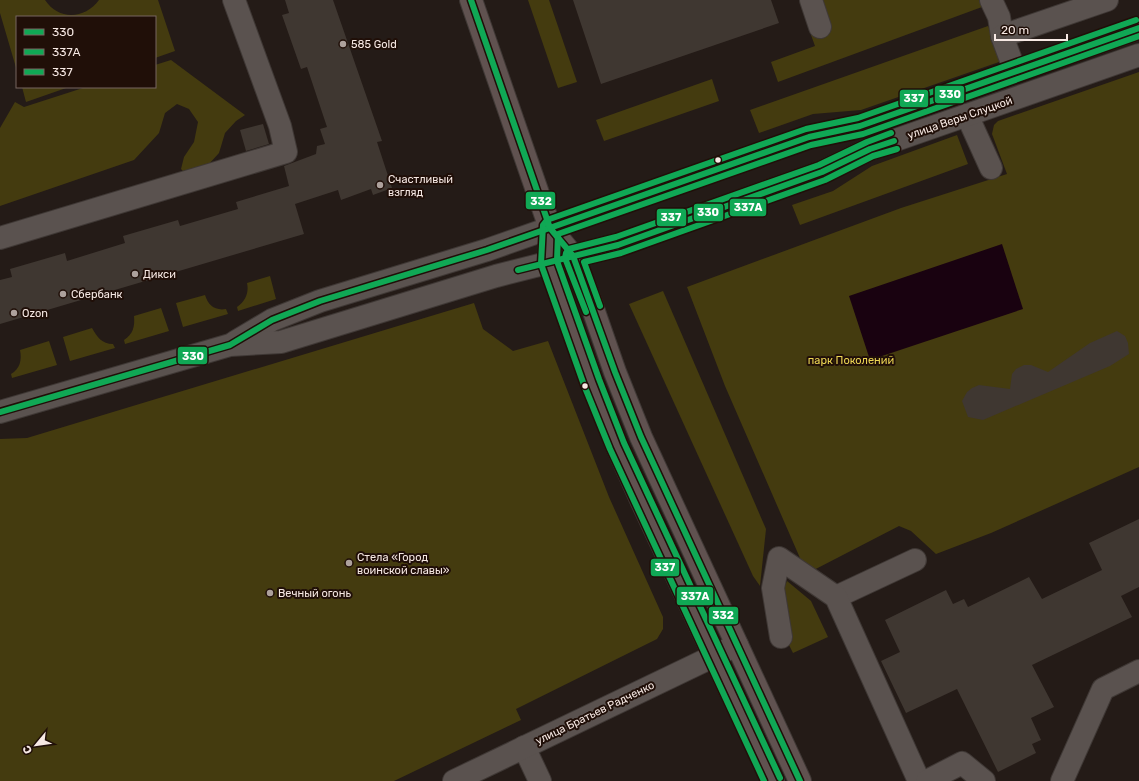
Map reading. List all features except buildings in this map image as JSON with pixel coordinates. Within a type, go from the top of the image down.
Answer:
[{"type":"main road","points":[[471,0],[550,228],[573,256],[615,372],[641,437],[800,781]]},
{"type":"main road","points":[[550,228],[549,262],[592,382],[617,446],[773,781]]},
{"type":"street","points":[[0,238],[286,152],[280,126],[234,0]]},
{"type":"street","points":[[811,0],[820,27]]},
{"type":"street","points":[[992,0],[999,17],[1002,36],[1015,71]]},
{"type":"street","points":[[1002,36],[1107,0]]},
{"type":"street","name":"улица Веры Слуцкой","points":[[230,345],[272,320],[320,301],[487,250],[809,137],[860,126],[1139,28]]},
{"type":"street","name":"улица Веры Слуцкой","points":[[0,412],[230,345],[281,342],[496,276],[618,245],[822,172],[870,149],[1139,55]]},
{"type":"street","points":[[967,115],[991,168]]},
{"type":"street","points":[[781,637],[773,588],[779,558],[836,597],[918,781]]},
{"type":"street","points":[[836,597],[915,560]]},
{"type":"street","name":"улица Братьев Радченко","points":[[454,781],[737,645]]},
{"type":"street","points":[[1062,781],[1103,689],[1139,671]]},
{"type":"street","points":[[524,747],[540,781]]},
{"type":"street","points":[[927,781],[962,763],[984,781]]},
{"type":"green space","points":[[0,0],[45,0],[57,12],[72,15],[87,11],[99,0],[158,0],[175,51],[156,58],[156,16],[16,16],[16,68],[0,13]]},
{"type":"green space","points":[[528,0],[549,0],[577,82],[558,88]]},
{"type":"green space","points":[[821,0],[979,0],[982,7],[778,82],[771,62],[815,46],[811,35],[829,26]]},
{"type":"green space","points":[[988,26],[1000,53],[999,62],[861,110],[813,114],[759,133],[750,110]]},
{"type":"green space","points":[[171,60],[245,115],[236,121],[225,133],[219,153],[208,165],[187,175],[181,169],[184,157],[194,142],[198,122],[189,109],[177,104],[165,113],[159,133],[134,160],[0,206],[0,128],[15,102],[24,107],[83,88],[156,88],[156,65]]},
{"type":"green space","name":"парк Поколений","points":[[1139,72],[1139,467],[991,533],[936,554],[911,531],[899,526],[808,573],[800,558],[725,386],[687,287],[901,208],[1007,174],[992,134],[994,125],[998,121]]},
{"type":"green space","points":[[712,79],[719,101],[604,141],[596,120]]},
{"type":"green space","points":[[22,88],[66,88],[26,102]]},
{"type":"green space","points":[[957,135],[968,164],[800,225],[792,205],[833,191],[872,166]]},
{"type":"green space","points":[[270,276],[276,299],[238,311],[237,307],[243,302],[248,290],[247,283]]},
{"type":"green space","points":[[663,291],[766,529],[760,586],[753,576],[629,304]]},
{"type":"green space","points":[[205,295],[208,302],[212,306],[218,309],[226,309],[228,314],[183,327],[176,303]]},
{"type":"green space","points":[[474,303],[483,329],[513,351],[548,341],[609,497],[663,617],[663,629],[657,639],[516,709],[521,720],[394,781],[0,781],[0,439],[27,438]]},
{"type":"green space","points":[[161,308],[169,331],[125,344],[124,340],[133,330],[134,316]]},
{"type":"green space","points":[[92,328],[100,339],[106,343],[113,344],[115,348],[70,361],[63,337]]},
{"type":"green space","points":[[49,341],[57,365],[12,378],[11,374],[20,364],[20,350]]},
{"type":"green space","points":[[787,581],[811,601],[828,637],[793,653],[786,639],[783,590]]},
{"type":"shaded area","points":[[1002,244],[1023,309],[870,360],[849,296]]},
{"type":"transit line","name":"332","points":[[471,0],[550,228],[573,256],[615,372],[641,437],[800,781]]},
{"type":"transit line","name":"337","points":[[764,781],[610,449],[584,385],[541,264],[543,225],[547,220],[806,129],[858,118],[1136,20]]},
{"type":"transit line","name":"330","points":[[0,412],[230,345],[272,320],[320,301],[487,250],[809,137],[860,126],[1139,28]]},
{"type":"transit line","name":"337А","points":[[780,778],[624,443],[599,379],[557,261],[558,234],[811,145],[863,134],[1139,36]]},
{"type":"transit line","name":"337","points":[[586,312],[565,258],[569,249],[616,237],[819,165],[867,142],[891,133]]},
{"type":"transit line","name":"330","points":[[518,270],[618,245],[822,172],[870,149],[894,141]]},
{"type":"transit line","name":"337А","points":[[600,306],[584,262],[621,253],[825,180],[873,156],[897,149]]},
{"type":"place","name":"585 Gold","points":[[343,44]]},
{"type":"place","name":"Счастливый взгляд","points":[[380,185]]},
{"type":"place","name":"Дикси","points":[[135,274]]},
{"type":"place","name":"Сбербанк","points":[[63,294]]},
{"type":"place","name":"Ozon","points":[[14,313]]},
{"type":"place","name":"Стела «Город воинской славы»","points":[[349,563]]},
{"type":"place","name":"Вечный огонь","points":[[270,593]]}]
